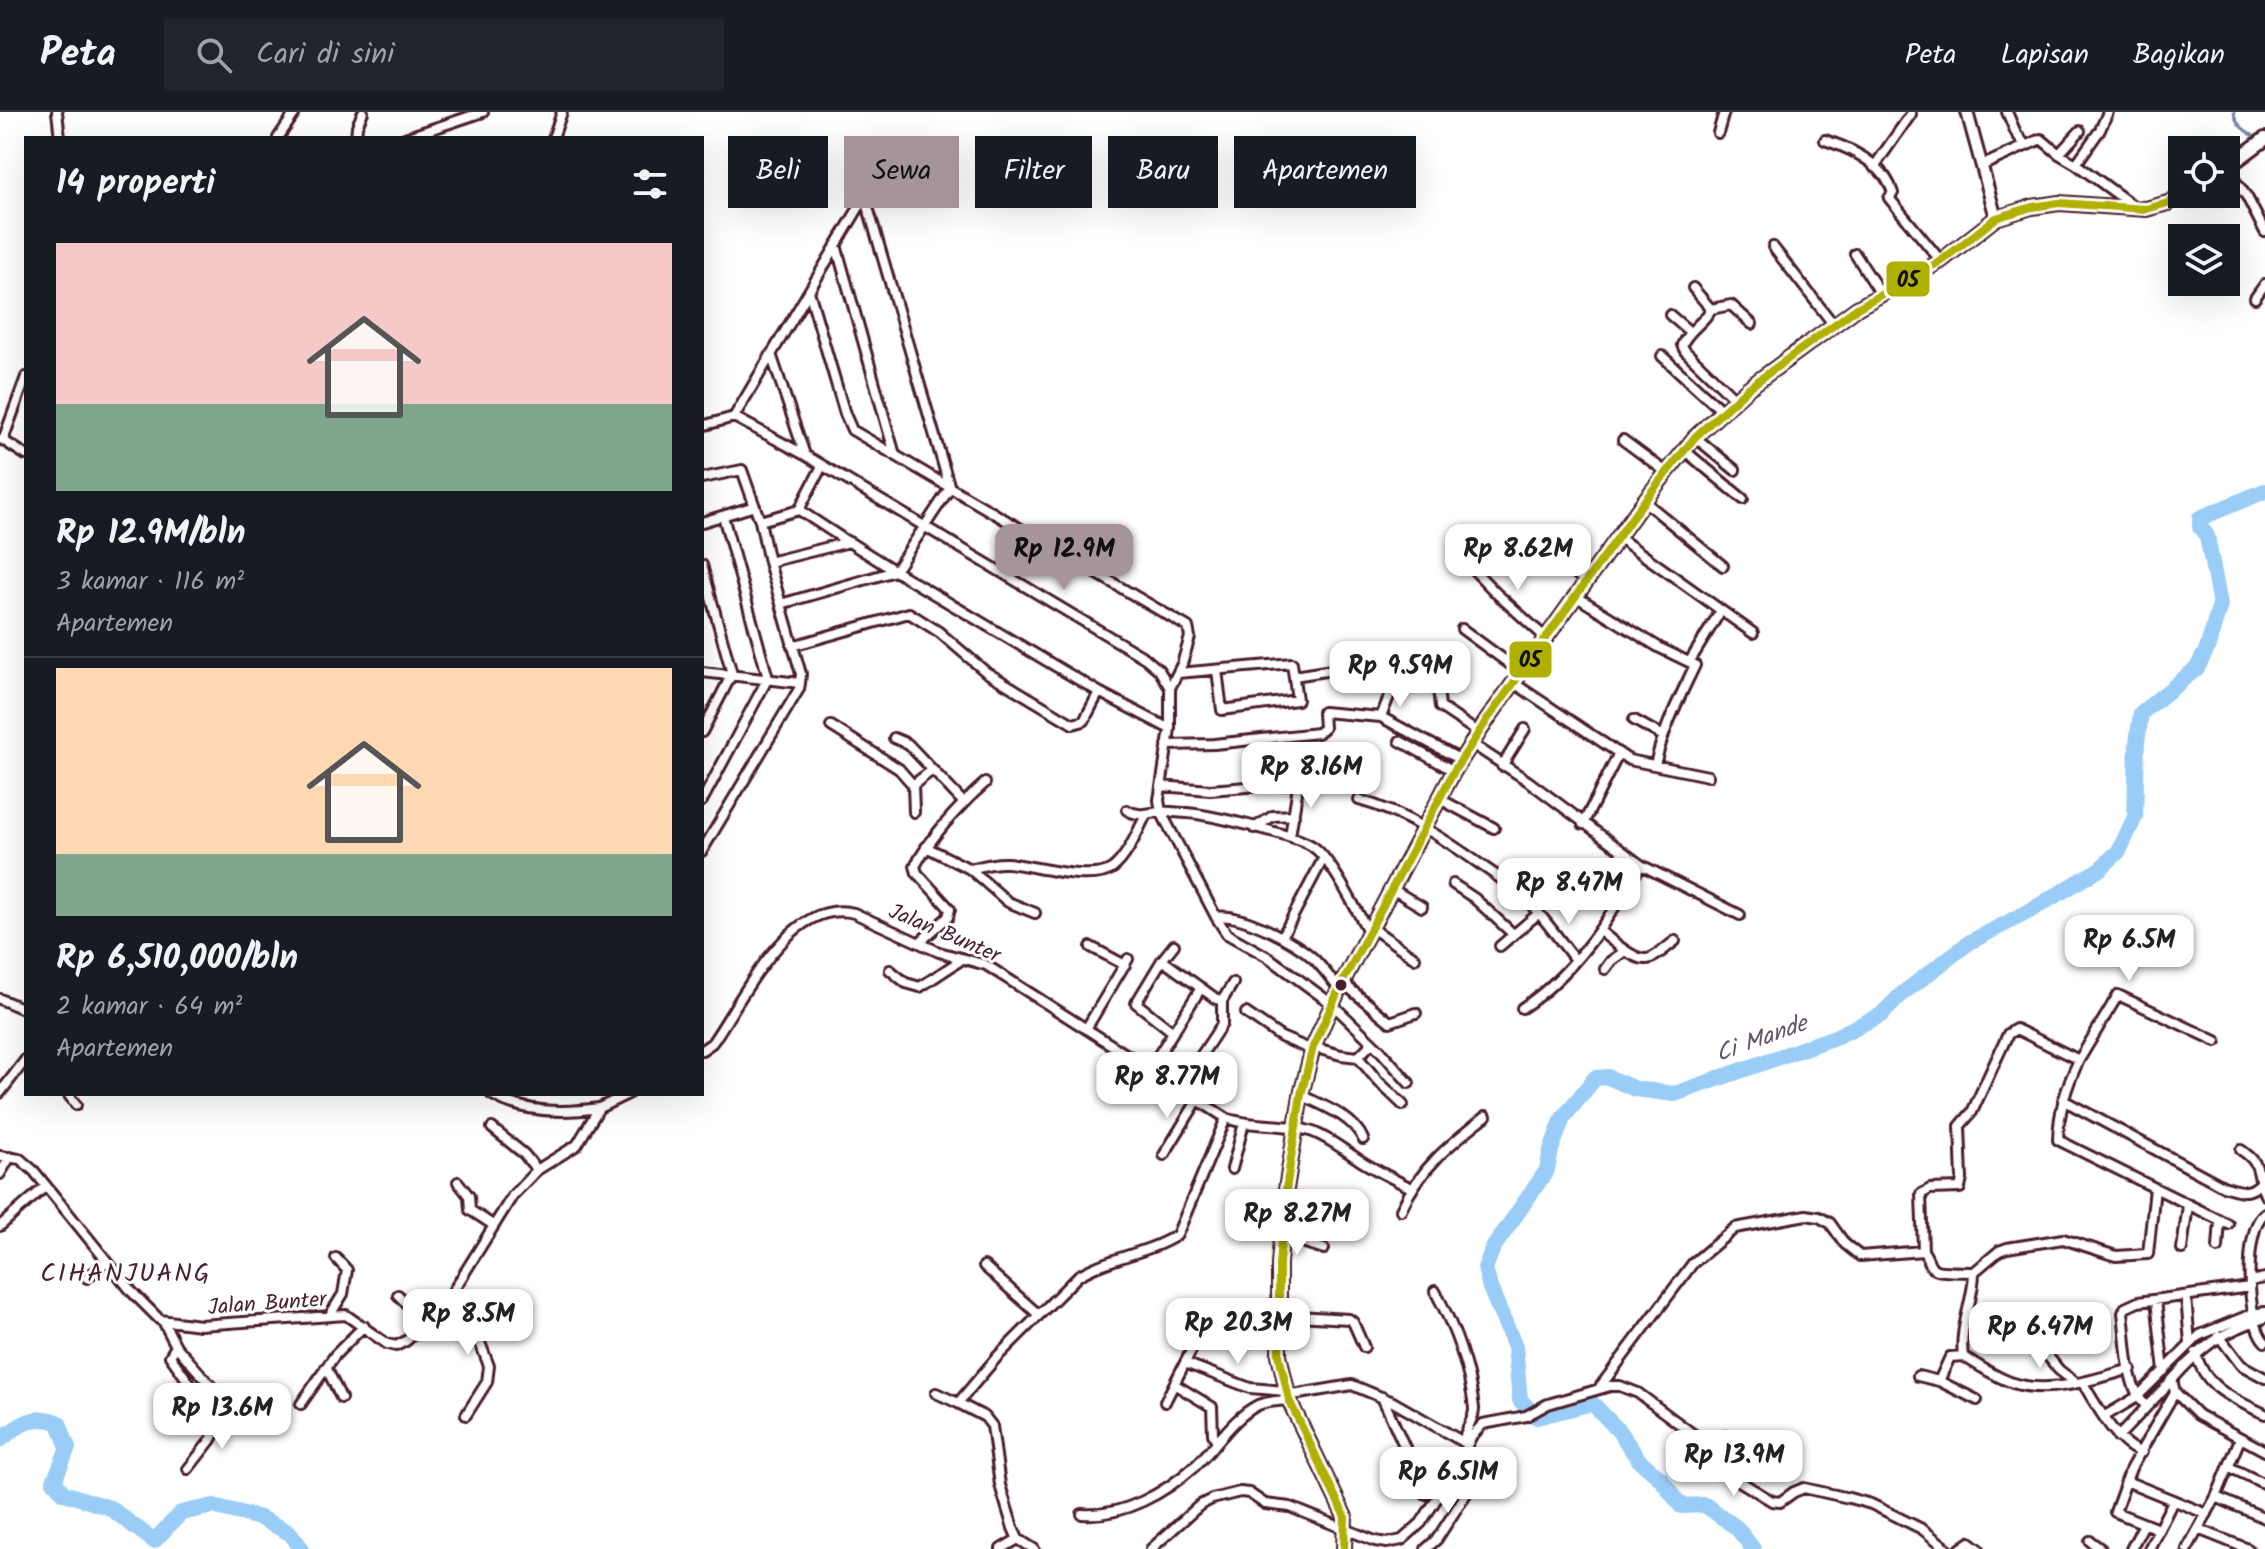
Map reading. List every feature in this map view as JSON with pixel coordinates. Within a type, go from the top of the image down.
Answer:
[{"type":"main road","points":[[2240,159],[2265,139]]},
{"type":"main road","points":[[1344,1549],[1345,1517],[1287,1396],[1279,1355],[1280,1235],[1301,1095],[1312,1048],[1341,984],[1457,766],[1644,501],[1695,437],[1721,410],[1834,325],[1881,294],[1941,261],[1996,218],[2059,203],[2152,208],[2168,201]]},
{"type":"street","points":[[57,112],[60,136]]},
{"type":"street","points":[[356,136],[363,112]]},
{"type":"street","points":[[411,136],[483,112]]},
{"type":"street","points":[[550,136],[562,112]]},
{"type":"street","points":[[1718,133],[1724,112]]},
{"type":"street","points":[[1967,112],[1996,218]]},
{"type":"street","points":[[2007,112],[2026,146]]},
{"type":"street","points":[[2076,164],[2100,130],[2108,112]]},
{"type":"street","points":[[279,136],[295,113]]},
{"type":"street","points":[[1874,167],[1911,114]]},
{"type":"street","points":[[2059,154],[2080,131]]},
{"type":"street","points":[[1981,166],[2041,139],[2137,208]]},
{"type":"street","points":[[1825,140],[1846,147],[1890,182],[1893,193],[1889,198],[1941,261]]},
{"type":"street","points":[[2240,187],[2265,232]]},
{"type":"street","points":[[734,417],[865,197],[950,488],[895,571],[781,604]]},
{"type":"street","points":[[836,245],[895,456]]},
{"type":"street","points":[[1773,247],[1834,325]]},
{"type":"street","points":[[1855,254],[1881,294]]},
{"type":"street","points":[[2255,298],[2265,284]]},
{"type":"street","points":[[1693,288],[1711,309]]},
{"type":"street","points":[[809,291],[849,425],[895,456],[1188,627],[1190,637],[1170,688],[1170,729],[1161,786],[1161,812],[1227,934],[1268,957],[1332,1004],[1409,1083]]},
{"type":"street","points":[[1735,399],[1682,345],[1711,309],[1731,305],[1752,324]]},
{"type":"street","points":[[1670,315],[1690,332]]},
{"type":"street","points":[[771,354],[805,455]]},
{"type":"street","points":[[1662,356],[1721,410]]},
{"type":"street","points":[[24,382],[1,439],[24,454]]},
{"type":"street","points":[[704,425],[734,417],[805,455],[1145,658],[1159,670],[1170,688]]},
{"type":"street","points":[[1695,437],[1735,470]]},
{"type":"street","points":[[1623,440],[1666,472]]},
{"type":"street","points":[[1684,450],[1743,499]]},
{"type":"street","points":[[760,521],[799,510],[822,466]]},
{"type":"street","points":[[704,478],[742,470],[760,521],[801,674],[799,689],[704,848]]},
{"type":"street","points":[[1644,501],[1723,566]]},
{"type":"street","points":[[704,521],[755,506]]},
{"type":"street","points":[[799,510],[1099,692],[1170,729]]},
{"type":"street","points":[[704,797],[768,678],[723,516]]},
{"type":"street","points":[[1618,537],[1753,633]]},
{"type":"street","points":[[1535,539],[1587,583]]},
{"type":"street","points":[[769,562],[849,542]]},
{"type":"street","points":[[1469,565],[1547,639]]},
{"type":"street","points":[[704,572],[732,674],[704,728]]},
{"type":"street","points":[[1577,597],[1660,648],[1695,665],[1663,736],[1655,765]]},
{"type":"street","points":[[1690,661],[1720,612]]},
{"type":"street","points":[[792,646],[909,613],[939,632],[986,672],[1073,724],[1084,721],[1099,692]]},
{"type":"street","points":[[1462,629],[1518,678],[1618,755],[1708,776]]},
{"type":"street","points":[[1178,673],[1292,663],[1297,700],[1222,710],[1217,670]]},
{"type":"street","points":[[1369,667],[1400,668],[1438,687],[1440,707],[1502,766],[1528,781],[1641,865],[1740,915]]},
{"type":"street","points":[[1381,717],[1400,668]]},
{"type":"street","points":[[1294,676],[1338,669]]},
{"type":"street","points":[[704,672],[800,683]]},
{"type":"street","points":[[1167,745],[1214,744],[1318,733],[1324,728],[1323,712],[1381,717],[1457,766]]},
{"type":"street","points":[[1634,720],[1663,736]]},
{"type":"street","points":[[831,726],[899,769],[913,785],[914,812]]},
{"type":"street","points":[[1502,766],[1525,729]]},
{"type":"street","points":[[894,738],[908,744],[963,802]]},
{"type":"street","points":[[1400,741],[1457,766]]},
{"type":"street","points":[[1583,824],[1618,755]]},
{"type":"street","points":[[913,785],[931,771]]},
{"type":"street","points":[[920,942],[950,913],[948,906],[916,870],[926,847],[963,802],[985,783]]},
{"type":"street","points":[[1161,786],[1229,790],[1295,783],[1298,786],[1290,836]]},
{"type":"street","points":[[1438,798],[1494,828]]},
{"type":"street","points":[[1359,800],[1424,828],[1507,881],[1539,913],[1575,960]]},
{"type":"street","points":[[1127,810],[1146,815],[1195,813],[1290,836],[1313,846],[1370,931],[1415,958]]},
{"type":"street","points":[[970,869],[1007,862],[1078,873],[1109,871],[1118,863],[1146,815]]},
{"type":"street","points":[[1254,828],[1273,816],[1294,815]]},
{"type":"street","points":[[926,847],[970,869],[1002,898],[1035,913]]},
{"type":"street","points":[[1594,893],[1622,852]]},
{"type":"street","points":[[1282,937],[1323,859]]},
{"type":"street","points":[[1522,1008],[1552,986],[1600,931],[1641,865]]},
{"type":"street","points":[[1453,884],[1474,898],[1512,933]]},
{"type":"street","points":[[1392,889],[1422,907]]},
{"type":"street","name":"Jalan Bunter","points":[[704,1049],[712,1043],[771,953],[801,925],[821,913],[839,909],[961,960],[986,965],[1226,1118],[1244,1123],[1296,1128],[1335,1143],[1363,1163],[1411,1188]]},
{"type":"street","points":[[1500,946],[1539,913]]},
{"type":"street","points":[[1216,917],[1232,917],[1282,937],[1390,1022],[1416,1013]]},
{"type":"street","points":[[1600,931],[1625,951],[1646,959],[1675,941]]},
{"type":"street","points":[[1173,1032],[1136,1004],[1174,945]]},
{"type":"street","points":[[1086,1029],[1126,962],[1091,947]]},
{"type":"street","points":[[1605,969],[1625,951]]},
{"type":"street","points":[[890,970],[906,983],[920,987],[961,960]]},
{"type":"street","points":[[1162,960],[1222,1001]]},
{"type":"street","points":[[1179,1089],[1222,1024],[1222,1001],[1233,983]]},
{"type":"street","points":[[1149,1070],[1201,988]]},
{"type":"street","points":[[2216,1041],[2118,995],[2079,1060],[2063,1100],[2058,1140],[2224,1222],[2218,1248]]},
{"type":"street","points":[[0,999],[24,1009]]},
{"type":"street","points":[[1246,1013],[1281,1037],[1312,1048],[1358,1057],[1403,1105]]},
{"type":"street","points":[[2079,1060],[2016,1029],[2008,1034],[1972,1112],[1960,1126],[1960,1188],[1930,1189],[1921,1194],[1923,1251],[1936,1271],[1974,1272],[2007,1248],[2063,1239],[2116,1256],[2148,1254],[2155,1188]]},
{"type":"street","points":[[1358,1057],[1368,1047]]},
{"type":"street","points":[[0,1093],[23,1069]]},
{"type":"street","points":[[1301,1095],[1343,1117],[1360,1132],[1363,1139]]},
{"type":"street","points":[[69,1096],[76,1105]]},
{"type":"street","points":[[496,1096],[532,1108],[562,1111],[599,1108],[624,1096]]},
{"type":"street","points":[[2063,1100],[2223,1186],[2245,1192],[2253,1190],[2261,1182]]},
{"type":"street","points":[[1164,1155],[1197,1101]]},
{"type":"street","name":"Jalan Bunter","points":[[163,1321],[200,1325],[346,1315],[387,1344],[396,1346],[406,1341],[447,1301],[513,1195],[537,1170],[577,1145],[599,1108]]},
{"type":"street","points":[[1401,1210],[1424,1170],[1446,1147],[1486,1116]]},
{"type":"street","points":[[958,1403],[1064,1288],[1091,1267],[1166,1242],[1177,1235],[1226,1118]]},
{"type":"street","points":[[1232,1169],[1244,1123]]},
{"type":"street","points":[[492,1128],[524,1154],[537,1170]]},
{"type":"street","points":[[2241,1150],[2258,1166],[2265,1195]]},
{"type":"street","points":[[0,1156],[26,1163],[140,1301],[163,1321],[176,1346],[219,1395]]},
{"type":"street","points":[[0,1174],[10,1157]]},
{"type":"street","points":[[458,1182],[469,1196],[470,1210],[493,1225]]},
{"type":"street","points":[[0,1226],[46,1186]]},
{"type":"street","points":[[2182,1249],[2188,1205]]},
{"type":"street","points":[[2265,1213],[2257,1220],[2250,1284],[2253,1318],[2259,1336],[2265,1342]]},
{"type":"street","points":[[1600,1387],[1693,1263],[1735,1228],[1806,1215],[1830,1223],[1845,1244],[1860,1256],[1923,1251]]},
{"type":"street","points":[[1280,1235],[1324,1249]]},
{"type":"street","points":[[2252,1245],[2265,1243]]},
{"type":"street","points":[[330,1315],[343,1294],[347,1270],[336,1258]]},
{"type":"street","points":[[87,1278],[107,1261]]},
{"type":"street","points":[[984,1266],[1039,1315]]},
{"type":"street","points":[[1963,1356],[1962,1341],[1974,1289],[1974,1272]]},
{"type":"street","points":[[2146,1406],[2137,1397],[2131,1369],[2123,1311],[2127,1306],[2186,1297],[2265,1278]]},
{"type":"street","points":[[1435,1291],[1458,1337],[1474,1409],[1466,1445]]},
{"type":"street","points":[[398,1295],[426,1323]]},
{"type":"street","points":[[2186,1297],[2190,1343]]},
{"type":"street","points":[[2156,1300],[2164,1371]]},
{"type":"street","points":[[447,1301],[474,1327],[489,1366],[487,1382],[466,1415]]},
{"type":"street","points":[[2118,1437],[2196,1353],[2219,1336],[2265,1312]]},
{"type":"street","points":[[1279,1315],[1349,1319],[1364,1347]]},
{"type":"street","points":[[2105,1416],[2137,1397],[2200,1335],[2253,1318],[2265,1318]]},
{"type":"street","points":[[301,1404],[335,1355],[364,1326]]},
{"type":"street","points":[[2219,1336],[2241,1365],[2265,1378]]},
{"type":"street","points":[[2034,1339],[2059,1370],[2079,1382],[2118,1437],[2131,1448],[2142,1452]]},
{"type":"street","points":[[1165,1402],[1195,1343]]},
{"type":"street","points":[[176,1346],[170,1356],[219,1425],[188,1469]]},
{"type":"street","points":[[2196,1353],[2201,1370],[2218,1389],[2265,1414]]},
{"type":"street","points":[[1939,1381],[1950,1357],[1963,1356],[2002,1379],[2025,1386],[2079,1382],[2131,1369]]},
{"type":"street","points":[[1185,1363],[1250,1388],[1287,1396]]},
{"type":"street","points":[[326,1367],[341,1398]]},
{"type":"street","points":[[1918,1376],[1939,1381],[1977,1400]]},
{"type":"street","points":[[2172,1380],[2175,1392],[2198,1415],[2265,1451]]},
{"type":"street","points":[[1174,1384],[1212,1407],[1213,1434],[1217,1442]]},
{"type":"street","points":[[1082,1514],[1130,1508],[1194,1467],[1255,1406],[1287,1396],[1352,1385],[1382,1397],[1466,1445],[1479,1467],[1477,1477],[1437,1539],[1426,1549]]},
{"type":"street","points":[[1387,1543],[1402,1540],[1421,1523],[1433,1508],[1471,1437],[1486,1422],[1526,1416],[1540,1407],[1600,1387],[1620,1386],[1638,1393],[1697,1437],[1709,1449],[1712,1460],[1721,1470],[1772,1501],[1780,1502],[1804,1488],[1849,1498],[1871,1504],[1922,1529],[1948,1549]]},
{"type":"street","points":[[2158,1529],[2115,1512],[2126,1481],[2175,1392]]},
{"type":"street","points":[[936,1393],[985,1417],[992,1426],[1000,1485],[1018,1539],[1034,1549]]},
{"type":"street","points":[[1382,1397],[1426,1494]]},
{"type":"street","points":[[1709,1449],[1725,1436]]},
{"type":"street","points":[[2187,1549],[2216,1497],[2240,1439]]},
{"type":"street","points":[[2229,1467],[2265,1484]]},
{"type":"street","points":[[2126,1481],[2207,1514]]},
{"type":"street","points":[[1151,1549],[1200,1505],[1240,1492],[1249,1493],[1265,1504],[1290,1507],[1345,1531],[1398,1549]]},
{"type":"street","points":[[2216,1497],[2265,1518]]},
{"type":"street","points":[[2149,1549],[2173,1501]]},
{"type":"street","points":[[2131,1549],[2144,1524]]},
{"type":"street","points":[[2198,1529],[2248,1549]]},
{"type":"street","points":[[1001,1549],[1018,1539]]},
{"type":"street","points":[[2090,1541],[2101,1549]]},
{"type":"street","points":[[1960,1549],[1970,1542],[1979,1549]]},
{"type":"waterway","points":[[2234,112],[2239,124],[2257,138]]},
{"type":"waterway","name":"Ci Mande","points":[[1753,1549],[1737,1528],[1705,1505],[1681,1506],[1661,1479],[1639,1460],[1618,1430],[1592,1403],[1537,1417],[1520,1400],[1515,1346],[1490,1288],[1485,1268],[1493,1248],[1547,1170],[1563,1118],[1595,1078],[1608,1077],[1635,1089],[1675,1094],[1835,1037],[1881,1015],[1903,993],[1970,942],[2100,869],[2119,851],[2135,817],[2141,713],[2197,668],[2207,649],[2220,605],[2207,536],[2200,527],[2200,518],[2265,491]]},
{"type":"waterway","name":"Ci Mande","points":[[0,1440],[28,1422],[42,1419],[59,1423],[68,1448],[54,1481],[64,1493],[110,1508],[154,1541],[181,1513],[213,1506],[260,1518],[290,1533],[302,1549]]},
{"type":"transit line","name":"05","points":[[1344,1549],[1345,1517],[1289,1400],[1279,1355],[1279,1264],[1284,1202],[1301,1095],[1313,1047],[1341,985],[1454,771],[1644,501],[1695,437],[1747,389],[1857,308],[1941,261],[1996,218],[2059,203],[2146,209],[2168,203]]},
{"type":"district","name":"CIHANJUANG","points":[[126,1272]]}]
